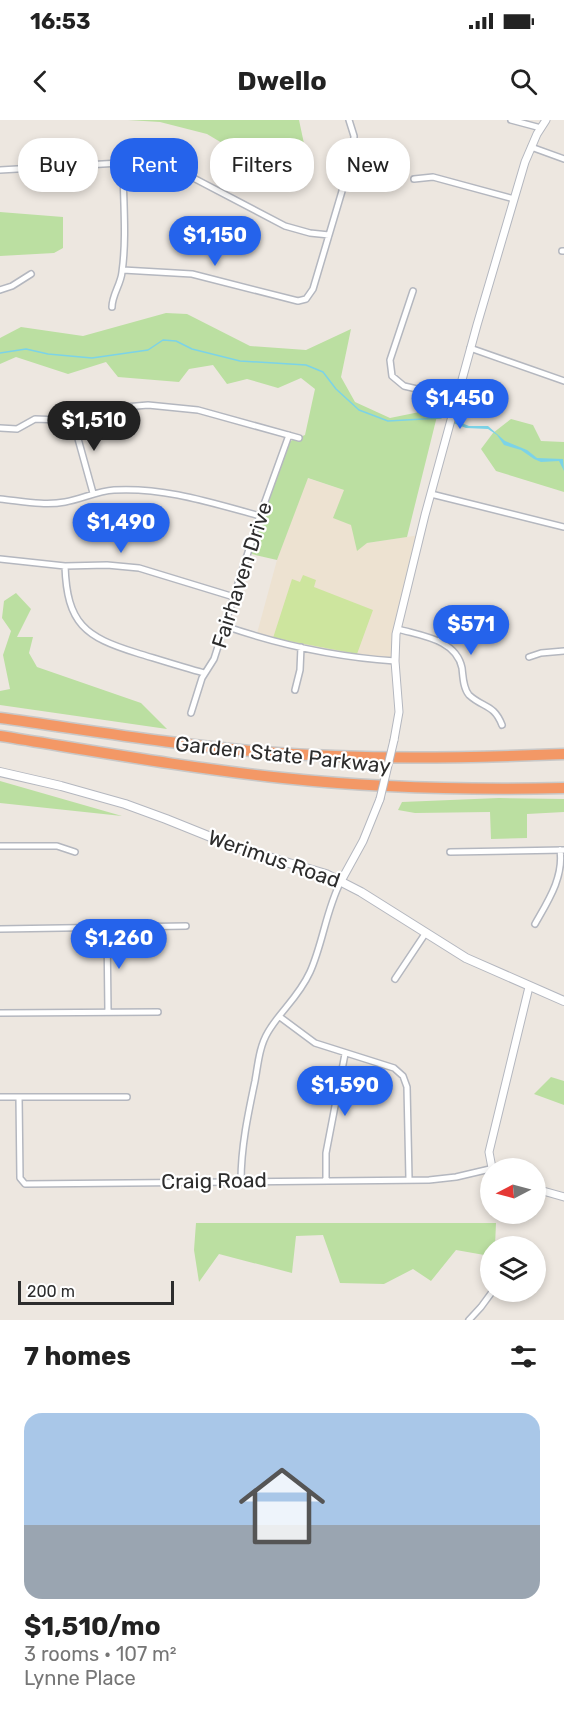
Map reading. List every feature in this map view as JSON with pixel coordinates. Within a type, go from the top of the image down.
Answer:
[{"type":"highway","name":"Garden State Parkway","points":[[0,718],[179,743],[279,753],[412,758],[564,754]]},
{"type":"highway","name":"Garden State Parkway","points":[[0,736],[207,769],[321,782],[435,789],[564,788]]},
{"type":"main road","name":"Werimus Road","points":[[0,772],[62,786],[145,811],[238,848],[309,868],[341,881],[466,958],[564,1002]]},
{"type":"street","points":[[123,270],[192,274],[298,300],[306,299],[313,289],[353,154],[354,136],[349,120]]},
{"type":"street","points":[[511,120],[541,128]]},
{"type":"street","points":[[241,1181],[243,1143],[261,1048],[267,1033],[299,993],[311,970],[321,943],[332,899],[363,841],[380,800],[399,712],[395,661],[398,629],[470,348],[531,147],[546,120]]},
{"type":"street","points":[[531,147],[564,159]]},
{"type":"street","points":[[0,170],[110,164]]},
{"type":"street","points":[[414,179],[432,177],[514,199]]},
{"type":"street","points":[[198,181],[285,226],[310,233],[329,235]]},
{"type":"street","points":[[111,307],[123,270],[123,192]]},
{"type":"street","points":[[0,290],[12,286],[31,274]]},
{"type":"street","points":[[413,291],[390,360],[392,376],[404,386],[456,398]]},
{"type":"street","points":[[470,348],[564,381]]},
{"type":"street","points":[[0,428],[17,429],[35,419],[54,421],[120,406],[166,405],[215,414],[299,438]]},
{"type":"street","points":[[72,417],[93,493]]},
{"type":"street","name":"Fairhaven Drive","points":[[191,713],[204,673],[214,659],[289,435]]},
{"type":"street","points":[[0,499],[54,503],[113,490],[169,493],[260,516]]},
{"type":"street","points":[[431,494],[564,527]]},
{"type":"street","points":[[0,559],[65,566],[108,565],[139,568],[234,597]]},
{"type":"street","points":[[65,566],[71,605],[80,622],[92,636],[107,644],[204,673]]},
{"type":"street","points":[[440,641],[453,616],[459,613],[483,623],[504,627]]},
{"type":"street","points":[[225,626],[262,639],[355,657],[395,661]]},
{"type":"street","points":[[398,629],[440,641],[449,646],[459,658],[465,690],[498,714],[502,725]]},
{"type":"street","points":[[295,690],[300,670],[301,647]]},
{"type":"street","points":[[529,657],[541,653],[564,651]]},
{"type":"street","points":[[0,846],[57,846],[75,852]]},
{"type":"street","points":[[450,852],[562,850],[560,879],[535,924]]},
{"type":"street","points":[[0,929],[186,926]]},
{"type":"street","points":[[107,928],[108,1012]]},
{"type":"street","points":[[395,979],[425,934]]},
{"type":"street","points":[[490,1158],[489,1152],[529,987]]},
{"type":"street","points":[[0,1013],[158,1012]]},
{"type":"street","points":[[280,1017],[307,1039],[345,1054],[394,1068],[406,1081],[409,1179]]},
{"type":"street","points":[[326,1180],[326,1153],[345,1054]]},
{"type":"street","points":[[0,1097],[127,1097]]},
{"type":"street","name":"Craig Road","points":[[19,1097],[20,1178],[25,1184],[444,1179],[480,1172]]},
{"type":"street","points":[[546,1192],[564,1197]]},
{"type":"street","points":[[469,1320],[485,1302]]},
{"type":"shaded area","points":[[307,478],[344,490],[352,525],[367,543],[420,535],[396,634],[395,661],[365,658],[256,637],[277,560]]},
{"type":"green space","points":[[128,120],[299,120],[303,138],[214,138],[207,134],[160,122]]},
{"type":"green space","points":[[0,212],[63,217],[63,248],[54,253],[0,256]]},
{"type":"green space","points":[[166,313],[187,314],[250,346],[306,350],[351,329],[341,377],[355,402],[390,418],[439,408],[407,537],[367,543],[357,551],[351,525],[333,518],[344,490],[308,478],[277,560],[247,553],[283,444],[305,435],[315,389],[301,378],[278,388],[247,379],[227,384],[213,365],[189,369],[179,382],[118,377],[106,362],[68,374],[16,357],[0,364],[0,338],[21,327],[83,336]]},
{"type":"green space","points":[[511,419],[533,425],[541,441],[564,442],[564,492],[496,471],[481,449],[493,433]]},
{"type":"green space","points":[[303,575],[316,580],[314,587],[373,610],[357,654],[273,638],[292,579],[300,582]]},
{"type":"green space","points":[[16,593],[31,609],[17,637],[33,637],[29,653],[37,667],[141,703],[167,729],[0,705],[0,691],[10,689],[3,655],[11,631],[2,618],[4,601]]},
{"type":"green space","points":[[0,781],[122,816],[0,803]]},
{"type":"green space","points":[[499,798],[564,799],[564,812],[527,814],[527,838],[491,839],[490,812],[415,813],[398,810],[402,802]]},
{"type":"green space","points":[[551,1077],[564,1081],[564,1105],[534,1094]]},
{"type":"green space","points":[[196,1223],[496,1224],[495,1236],[480,1236],[480,1254],[456,1250],[431,1281],[413,1269],[384,1284],[340,1283],[323,1235],[296,1236],[292,1273],[219,1254],[199,1282],[194,1250]]},
{"type":"water","points":[[454,420],[469,426],[488,426],[505,441],[527,450],[537,458],[563,459],[564,471],[559,461],[541,462],[521,450],[504,445],[497,435],[488,429],[466,428],[453,423]]},
{"type":"waterway","points":[[0,353],[26,349],[48,354],[92,358],[148,350],[163,340],[176,341],[192,349],[240,361],[306,365],[323,372],[336,389],[359,410],[388,421],[441,418]]}]
